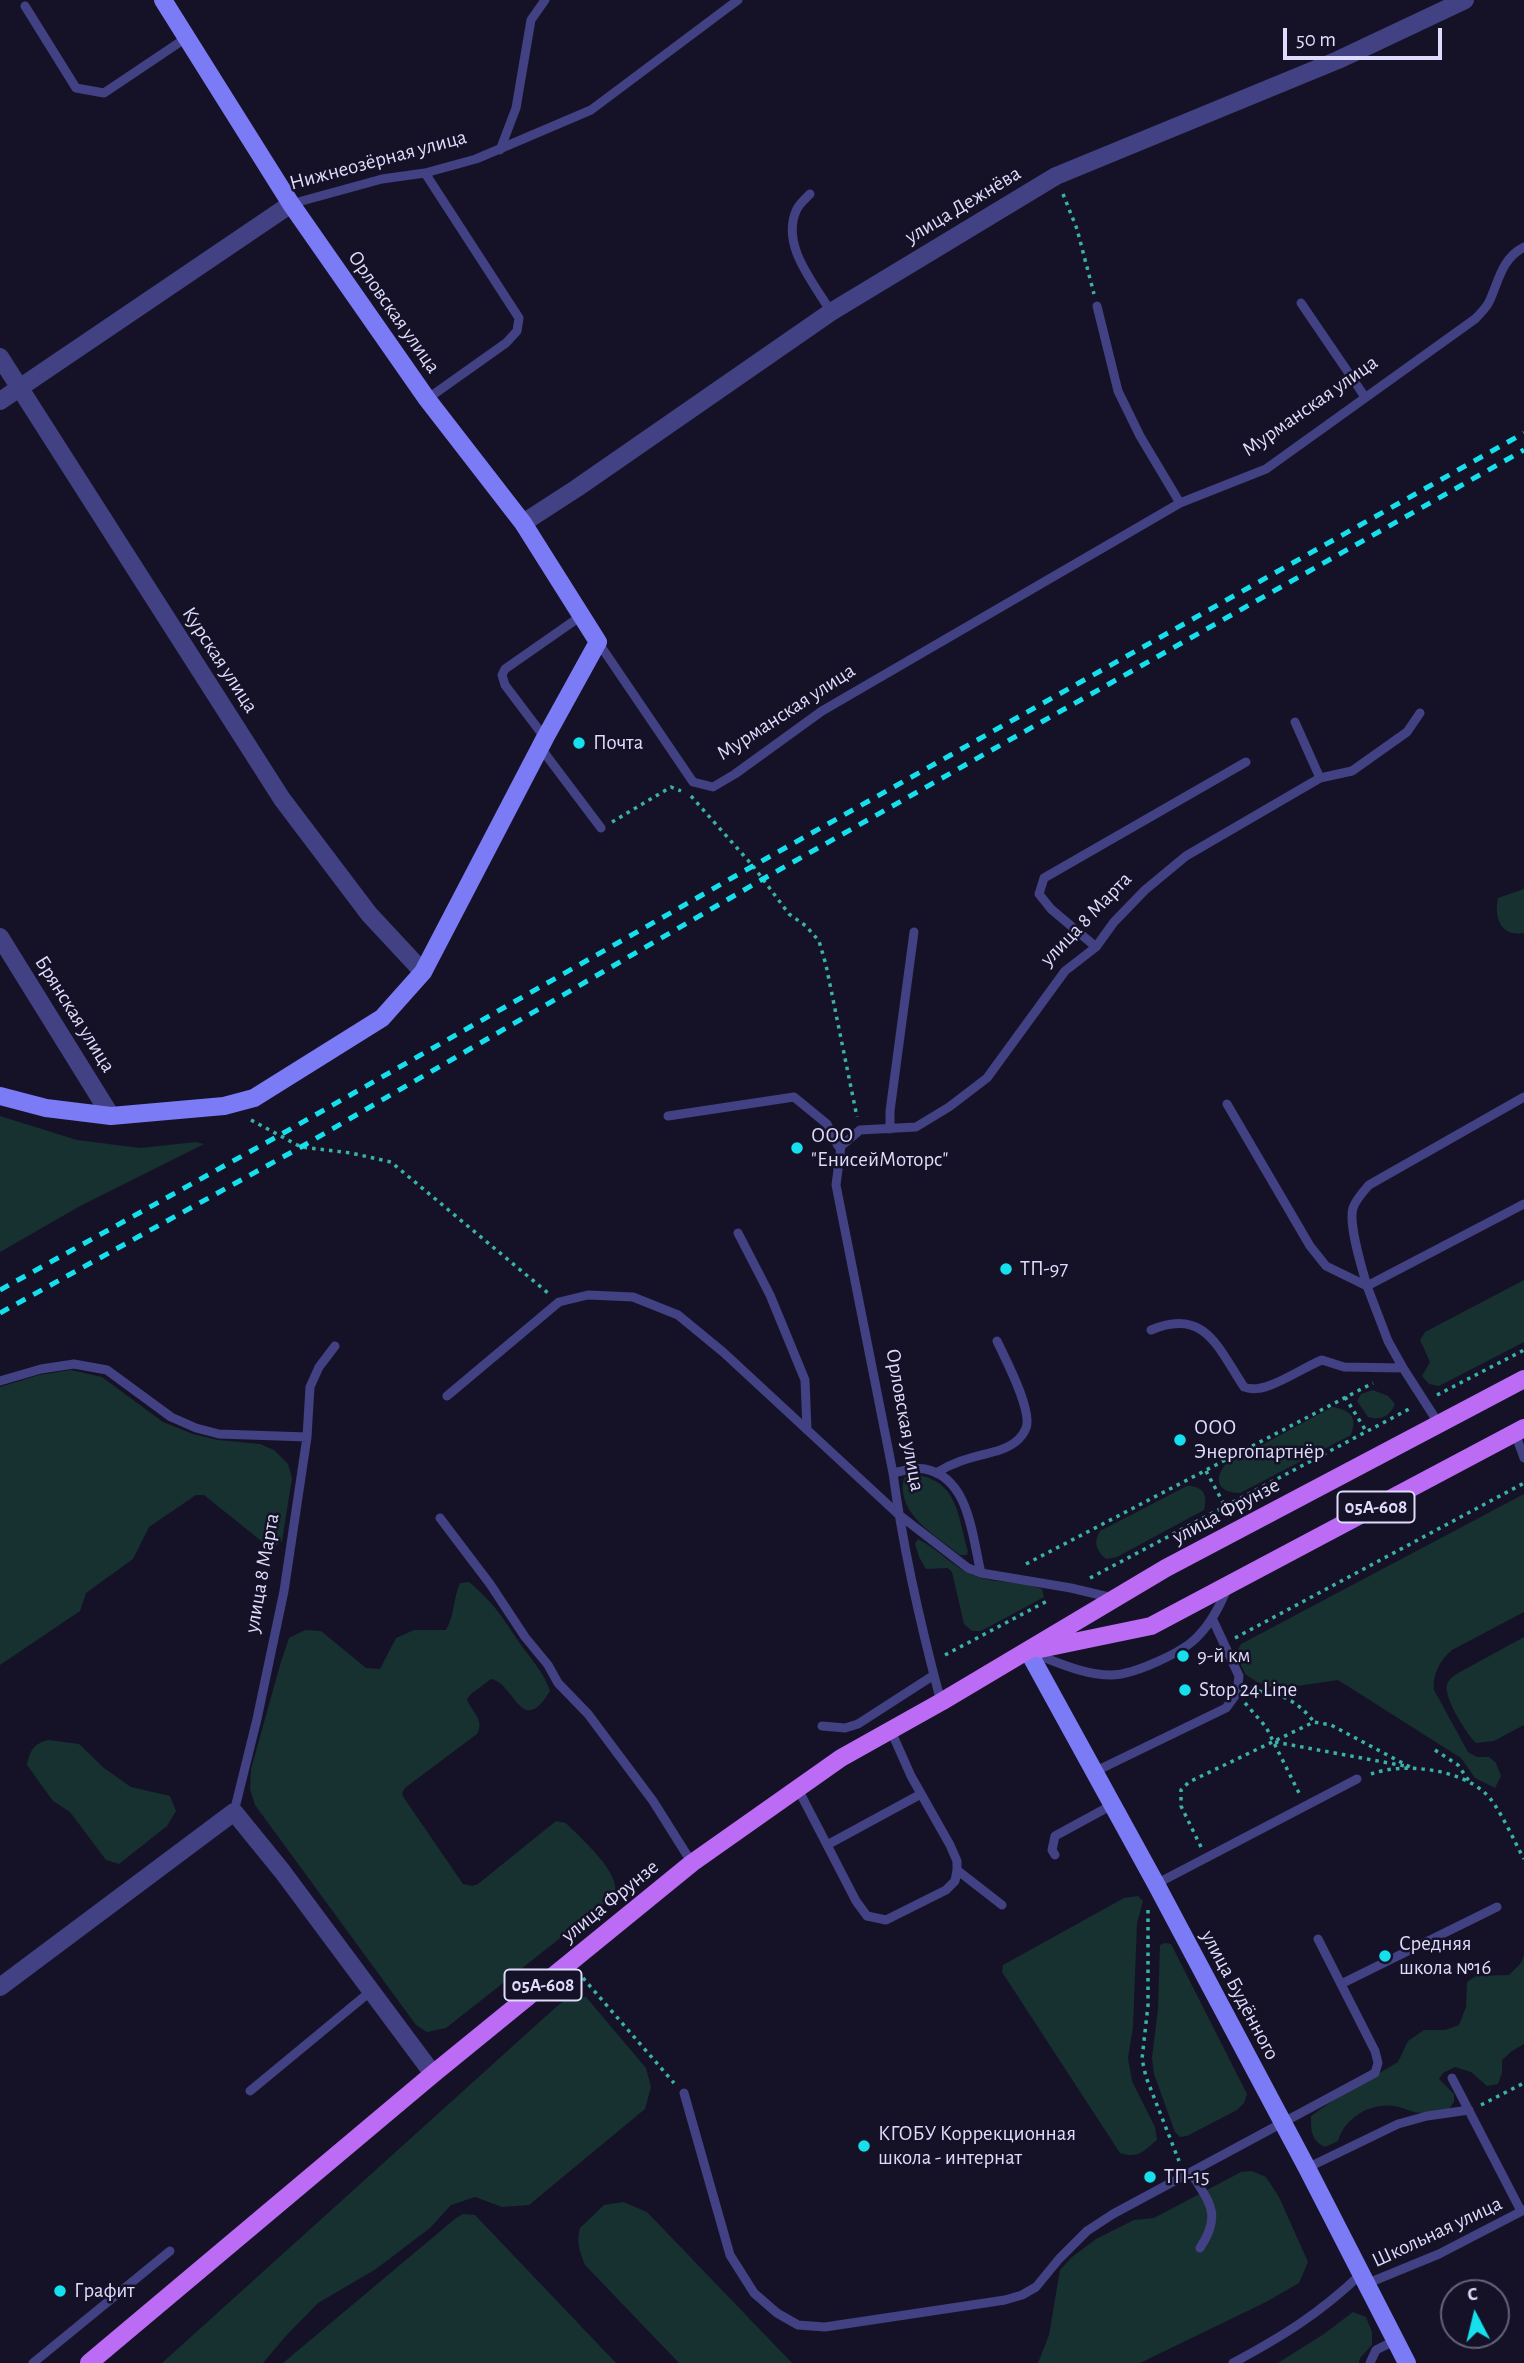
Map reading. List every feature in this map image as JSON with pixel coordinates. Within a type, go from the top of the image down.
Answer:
[{"type":"main road","name":"Орловская улица","points":[[163,0],[291,204],[427,399],[523,523],[598,642]]},
{"type":"main road","points":[[0,1096],[46,1108],[111,1116],[224,1106],[254,1098],[383,1018],[423,972],[598,642]]},
{"type":"main road","name":"улица Фрунзе","points":[[89,2363],[433,2074],[692,1863],[841,1758],[941,1702],[1166,1568],[1524,1379]]},
{"type":"main road","name":"улица Фрунзе","points":[[1028,1651],[1151,1626],[1520,1431]]},
{"type":"main road","name":"улица Будённого","points":[[1028,1651],[1156,1884],[1407,2363]]},
{"type":"street","name":"улица Дежнёва","points":[[523,523],[831,312],[1056,176],[1338,60],[1465,0]]},
{"type":"street","name":"Нижнеозёрная улица","points":[[0,401],[291,204]]},
{"type":"street","name":"Курская улица","points":[[0,357],[282,799],[369,914],[423,972]]},
{"type":"street","name":"Брянская улица","points":[[0,937],[111,1116]]},
{"type":"street","points":[[0,1987],[234,1812],[282,1871],[433,2074]]},
{"type":"lane","points":[[500,150],[516,108],[531,20],[545,0]]},
{"type":"lane","name":"Нижнеозёрная улица","points":[[291,204],[382,180],[425,173],[500,150],[591,110],[738,0]]},
{"type":"lane","points":[[25,6],[76,88],[84,90],[104,93],[186,38]]},
{"type":"lane","points":[[425,173],[519,318],[517,331],[506,343],[427,399]]},
{"type":"lane","points":[[810,194],[796,209],[791,230],[798,257],[831,312]]},
{"type":"lane","name":"Мурманская улица","points":[[598,642],[693,782],[713,787],[822,712],[1180,503],[1266,470],[1475,319],[1488,304],[1497,276],[1506,262],[1524,247]]},
{"type":"lane","points":[[1301,303],[1364,397]]},
{"type":"lane","points":[[1097,306],[1118,391],[1140,436],[1180,503]]},
{"type":"lane","points":[[581,616],[505,669],[502,676],[505,685],[601,828]]},
{"type":"lane","name":"улица 8 Марта","points":[[860,1130],[916,1127],[987,1078],[1065,971],[1096,947],[1114,922],[1145,890],[1186,856],[1320,778],[1352,771],[1407,732],[1420,713]]},
{"type":"lane","points":[[1295,722],[1320,778]]},
{"type":"lane","points":[[1096,947],[1051,909],[1039,894],[1044,878],[1246,762]]},
{"type":"lane","points":[[890,1129],[890,1111],[914,932]]},
{"type":"lane","points":[[668,1116],[794,1097],[827,1124],[838,1146],[860,1130]]},
{"type":"lane","points":[[1438,1424],[1388,1341],[1367,1286],[1356,1246],[1352,1212],[1357,1199],[1369,1185],[1524,1097]]},
{"type":"lane","points":[[1227,1104],[1310,1246],[1326,1266],[1367,1286]]},
{"type":"lane","name":"Орловская улица","points":[[841,1146],[836,1185],[893,1473],[898,1514],[941,1702]]},
{"type":"lane","points":[[1367,1286],[1524,1204]]},
{"type":"lane","points":[[738,1233],[770,1295],[805,1380],[807,1430]]},
{"type":"lane","points":[[447,1396],[559,1302],[588,1295],[633,1297],[678,1315],[723,1352],[898,1514],[968,1568],[981,1573],[1115,1598]]},
{"type":"lane","points":[[1151,1329],[1170,1322],[1195,1325],[1213,1340],[1244,1387],[1252,1390],[1265,1388],[1322,1360],[1344,1367],[1403,1368]]},
{"type":"lane","points":[[936,1473],[952,1463],[999,1450],[1016,1442],[1027,1426],[1025,1409],[997,1341]]},
{"type":"lane","name":"улица 8 Марта","points":[[234,1812],[284,1591],[307,1437],[310,1387],[319,1367],[335,1346]]},
{"type":"lane","points":[[0,1381],[41,1369],[74,1364],[107,1370],[171,1417],[196,1428],[219,1434],[307,1437]]},
{"type":"lane","points":[[1520,1431],[1524,1458]]},
{"type":"lane","points":[[893,1473],[925,1468],[950,1480],[964,1504],[981,1573]]},
{"type":"lane","points":[[440,1518],[490,1584],[524,1637],[548,1665],[558,1683],[588,1714],[653,1801],[692,1863]]},
{"type":"lane","points":[[1028,1651],[1072,1668],[1110,1675],[1131,1671],[1178,1651],[1198,1637],[1219,1609],[1229,1585]]},
{"type":"lane","points":[[1094,1772],[1226,1708],[1237,1693],[1239,1676],[1212,1618]]},
{"type":"lane","points":[[822,1726],[845,1728],[858,1724],[934,1675]]},
{"type":"lane","points":[[798,1789],[866,1916],[886,1920],[946,1890],[955,1881],[957,1861],[897,1749],[891,1731]]},
{"type":"lane","points":[[1156,1884],[1357,1779]]},
{"type":"lane","points":[[827,1845],[921,1794]]},
{"type":"lane","points":[[1055,1855],[1052,1850],[1055,1836],[1112,1805]]},
{"type":"lane","points":[[957,1870],[1002,1905]]},
{"type":"lane","points":[[1341,1984],[1497,1907]]},
{"type":"lane","points":[[684,2093],[730,2255],[754,2293],[777,2313],[798,2325],[825,2327],[1005,2300],[1036,2287],[1087,2231],[1113,2214],[1375,2073],[1378,2063],[1375,2051],[1318,1939]]},
{"type":"lane","points":[[250,2091],[371,1991]]},
{"type":"lane","points":[[1452,2078],[1523,2210]]},
{"type":"lane","points":[[1307,2168],[1398,2124],[1427,2116],[1469,2110]]},
{"type":"lane","points":[[1188,2175],[1213,2209],[1213,2223],[1200,2248]]},
{"type":"lane","name":"Школьная улица","points":[[1363,2279],[1439,2255],[1523,2210]]},
{"type":"lane","points":[[34,2363],[170,2251]]},
{"type":"lane","points":[[1233,2363],[1284,2335],[1363,2279]]},
{"type":"lane","points":[[1370,2363],[1376,2350],[1396,2340]]},
{"type":"path","points":[[1056,176],[1077,229],[1097,306]]},
{"type":"path","points":[[601,828],[671,787],[691,796],[753,866],[789,914],[813,934],[819,941],[826,965],[860,1130]]},
{"type":"path","points":[[224,1106],[301,1147],[351,1153],[391,1162],[559,1302]]},
{"type":"path","points":[[930,1662],[1524,1350]]},
{"type":"path","points":[[1003,1577],[1142,1502],[1403,1368]]},
{"type":"path","points":[[1345,1396],[1366,1431]]},
{"type":"path","points":[[1206,1471],[1225,1506]]},
{"type":"path","points":[[1224,1644],[1524,1483]]},
{"type":"path","points":[[1238,1681],[1261,1693],[1279,1696],[1304,1708],[1314,1722]]},
{"type":"path","points":[[1237,1693],[1266,1727],[1306,1806]]},
{"type":"path","points":[[1206,1858],[1181,1806],[1181,1790],[1189,1782],[1314,1722],[1331,1725],[1410,1767]]},
{"type":"path","points":[[1274,1741],[1425,1769],[1469,1782],[1487,1795],[1524,1859]]},
{"type":"path","points":[[1435,1750],[1458,1765],[1469,1782]]},
{"type":"path","points":[[1357,1779],[1380,1770],[1410,1767]]},
{"type":"path","points":[[1156,1884],[1150,1896],[1147,1917],[1147,2006],[1142,2059],[1155,2102],[1188,2175]]},
{"type":"path","points":[[570,1963],[684,2093]]},
{"type":"path","points":[[1469,2110],[1524,2083]]},
{"type":"green space","points":[[1524,889],[1524,933],[1509,932],[1500,924],[1498,918],[1498,898]]},
{"type":"green space","points":[[0,1116],[77,1140],[140,1148],[196,1142],[204,1144],[82,1205],[0,1252]]},
{"type":"green space","points":[[1524,1280],[1524,1342],[1439,1386],[1429,1384],[1422,1376],[1430,1362],[1420,1340],[1425,1332]]},
{"type":"green space","points":[[71,1370],[102,1377],[163,1422],[193,1434],[218,1440],[260,1444],[274,1450],[288,1464],[292,1478],[282,1541],[274,1547],[265,1544],[204,1495],[196,1495],[149,1527],[133,1559],[86,1593],[80,1611],[0,1665],[0,1387],[39,1375]]},
{"type":"green space","points":[[1373,1390],[1388,1396],[1395,1404],[1388,1414],[1381,1418],[1368,1417],[1357,1401],[1361,1394]]},
{"type":"green space","points":[[1332,1407],[1351,1415],[1354,1423],[1351,1435],[1240,1493],[1223,1489],[1220,1485],[1219,1477],[1225,1465]]},
{"type":"green space","points":[[911,1474],[926,1477],[947,1491],[958,1511],[967,1555],[960,1555],[930,1532],[912,1513],[903,1491],[904,1478]]},
{"type":"green space","points":[[1187,1486],[1201,1490],[1205,1500],[1204,1510],[1117,1557],[1106,1559],[1100,1553],[1096,1543],[1100,1531]]},
{"type":"green space","points":[[1524,1494],[1524,1612],[1452,1650],[1444,1658],[1434,1679],[1434,1690],[1468,1752],[1477,1757],[1489,1757],[1496,1763],[1501,1776],[1495,1788],[1475,1778],[1461,1758],[1338,1680],[1276,1689],[1245,1674],[1236,1653],[1241,1644]]},
{"type":"green space","points":[[918,1539],[969,1574],[1034,1586],[1042,1589],[1044,1597],[981,1631],[972,1631],[964,1624],[952,1572],[948,1568],[926,1569],[915,1544]]},
{"type":"green space","points":[[469,1582],[503,1619],[541,1672],[550,1691],[532,1710],[525,1709],[506,1689],[491,1679],[467,1699],[479,1720],[477,1734],[405,1788],[402,1793],[404,1798],[463,1884],[478,1884],[556,1821],[566,1823],[606,1866],[612,1876],[615,1895],[446,2028],[427,2032],[416,2025],[255,1805],[250,1789],[251,1769],[289,1638],[305,1630],[321,1631],[366,1668],[380,1669],[396,1638],[414,1630],[446,1630],[460,1583]]},
{"type":"green space","points":[[1524,1637],[1524,1725],[1494,1741],[1476,1743],[1452,1706],[1447,1684],[1458,1673]]},
{"type":"green space","points":[[48,1740],[79,1744],[104,1768],[131,1787],[170,1796],[176,1811],[167,1826],[119,1864],[106,1860],[70,1812],[53,1801],[27,1765],[33,1749]]},
{"type":"green space","points":[[1138,1896],[1143,1901],[1137,1923],[1133,2027],[1128,2058],[1132,2081],[1155,2127],[1157,2140],[1140,2153],[1132,2155],[1120,2153],[1002,1972],[1003,1965],[1124,1898]]},
{"type":"green space","points":[[1171,1944],[1247,2094],[1244,2103],[1237,2110],[1180,2137],[1175,2132],[1154,2074],[1152,2058],[1158,2009],[1160,1945]]},
{"type":"green space","points":[[1524,1955],[1524,2044],[1502,2060],[1502,2073],[1498,2084],[1487,2086],[1471,2072],[1455,2067],[1443,2073],[1439,2079],[1454,2094],[1454,2102],[1449,2109],[1424,2113],[1385,2105],[1368,2109],[1346,2125],[1338,2141],[1325,2147],[1317,2142],[1312,2130],[1311,2116],[1398,2062],[1408,2041],[1424,2030],[1445,2030],[1459,2025],[1466,2007],[1467,1982],[1476,1976],[1509,1975],[1521,1963]]},
{"type":"green space","points":[[586,1997],[646,2068],[651,2087],[645,2109],[529,2205],[502,2207],[475,2197],[451,2205],[430,2228],[376,2269],[318,2303],[263,2363],[162,2363],[555,2008],[566,1999]]},
{"type":"green space","points":[[1252,2171],[1266,2177],[1279,2197],[1308,2262],[1299,2283],[1266,2302],[1140,2363],[1038,2363],[1049,2335],[1060,2270],[1072,2257],[1096,2239],[1134,2220],[1154,2218],[1241,2172]]},
{"type":"green space","points":[[623,2202],[647,2212],[792,2363],[679,2363],[585,2265],[579,2243],[580,2228],[604,2205]]},
{"type":"green space","points":[[463,2214],[475,2215],[616,2363],[283,2363],[456,2218]]},
{"type":"green space","points":[[1353,2312],[1366,2317],[1372,2332],[1372,2345],[1360,2358],[1359,2363],[1278,2363],[1324,2334]]},
{"type":"railway","points":[[0,1290],[280,1135],[1524,433]]},
{"type":"railway","points":[[0,1313],[301,1147],[763,879],[1524,450]]},
{"type":"place","name":"Почта","points":[[579,743]]},
{"type":"place","name":"ООО \"ЕнисейМоторс\"","points":[[797,1148]]},
{"type":"place","name":"ТП-97","points":[[1006,1269]]},
{"type":"place","name":"ООО Энергопартнёр","points":[[1180,1440]]},
{"type":"place","name":"9-й км","points":[[1183,1656]]},
{"type":"place","name":"Stop 24 Line","points":[[1185,1690]]},
{"type":"place","name":"Средняя школа №16","points":[[1385,1956]]},
{"type":"place","name":"КГОБУ Коррекционная школа - интернат","points":[[864,2146]]},
{"type":"place","name":"ТП-15","points":[[1150,2177]]},
{"type":"place","name":"Графит","points":[[60,2291]]}]
